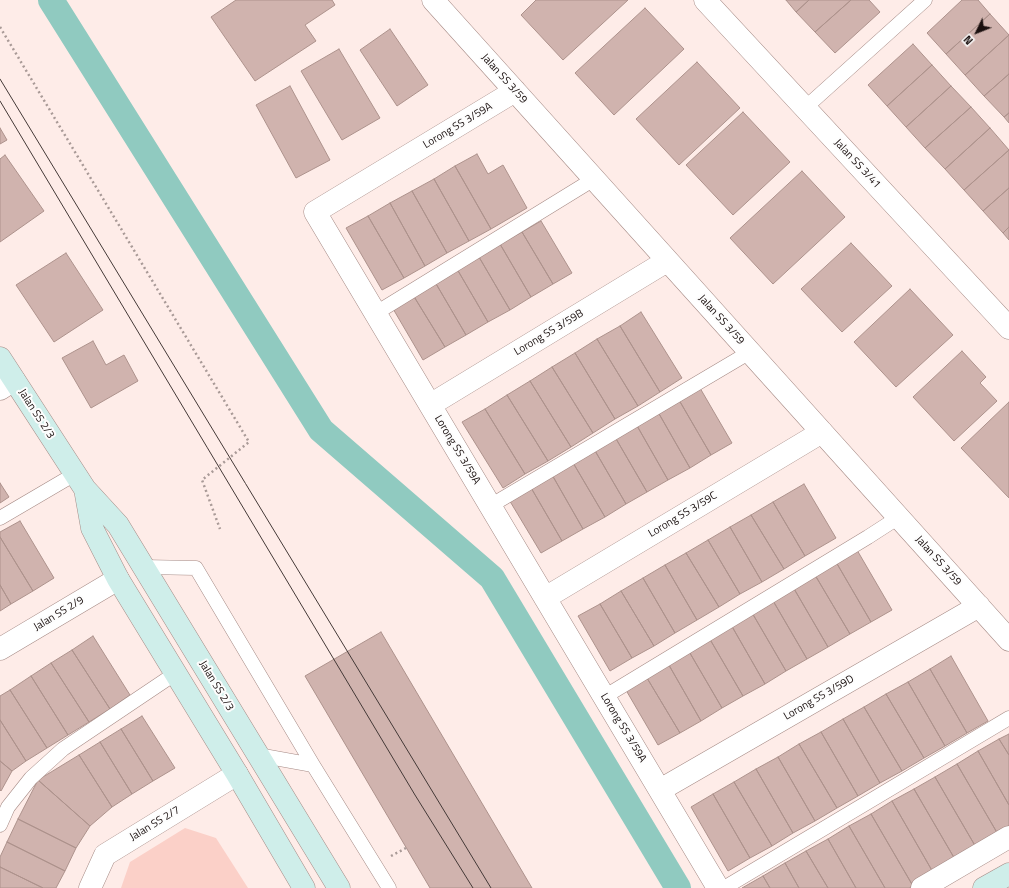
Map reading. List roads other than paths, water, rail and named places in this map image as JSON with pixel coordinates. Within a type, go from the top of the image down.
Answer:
[{"type":"main road","name":"Jalan SS 2/3","points":[[0,358],[7,384],[80,482],[118,525],[339,888]]},
{"type":"main road","name":"Jalan SS 2/3","points":[[80,482],[92,528],[118,579],[237,774],[304,888]]},
{"type":"main road","points":[[984,888],[1009,874]]},
{"type":"street","name":"Jalan SS 3/59","points":[[432,0],[1009,640]]},
{"type":"street","name":"Jalan SS 3/41","points":[[705,0],[1009,328]]},
{"type":"street","name":"Lorong SS 3/59A","points":[[515,91],[315,212],[718,888]]},
{"type":"street","name":"Lorong SS 3/59B","points":[[430,405],[667,261]]},
{"type":"street","name":"Lorong SS 3/59C","points":[[545,598],[822,432]]},
{"type":"street","name":"Jalan SS 2/9","points":[[0,649],[118,579]]},
{"type":"street","name":"Lorong SS 3/59D","points":[[660,790],[979,606]]},
{"type":"street","name":"Jalan SS 2/7","points":[[90,888],[105,855],[237,774]]},
{"type":"street","points":[[922,888],[1009,837]]},
{"type":"lane","points":[[805,108],[925,0]]},
{"type":"lane","points":[[376,313],[594,179]]},
{"type":"lane","points":[[490,506],[750,352]]},
{"type":"lane","points":[[0,518],[80,482]]},
{"type":"lane","points":[[604,697],[899,518]]},
{"type":"lane","points":[[144,567],[196,568],[313,765],[389,888]]},
{"type":"lane","points":[[0,824],[8,807],[30,778],[63,749],[176,673]]},
{"type":"lane","points":[[724,888],[1009,718]]},
{"type":"lane","points":[[258,755],[313,765]]},
{"type":"waterway","points":[[51,0],[321,430],[492,578],[678,888]]},
{"type":"tram line","points":[[0,79],[491,888]]},
{"type":"tram line","points":[[0,101],[415,795],[473,888]]}]
